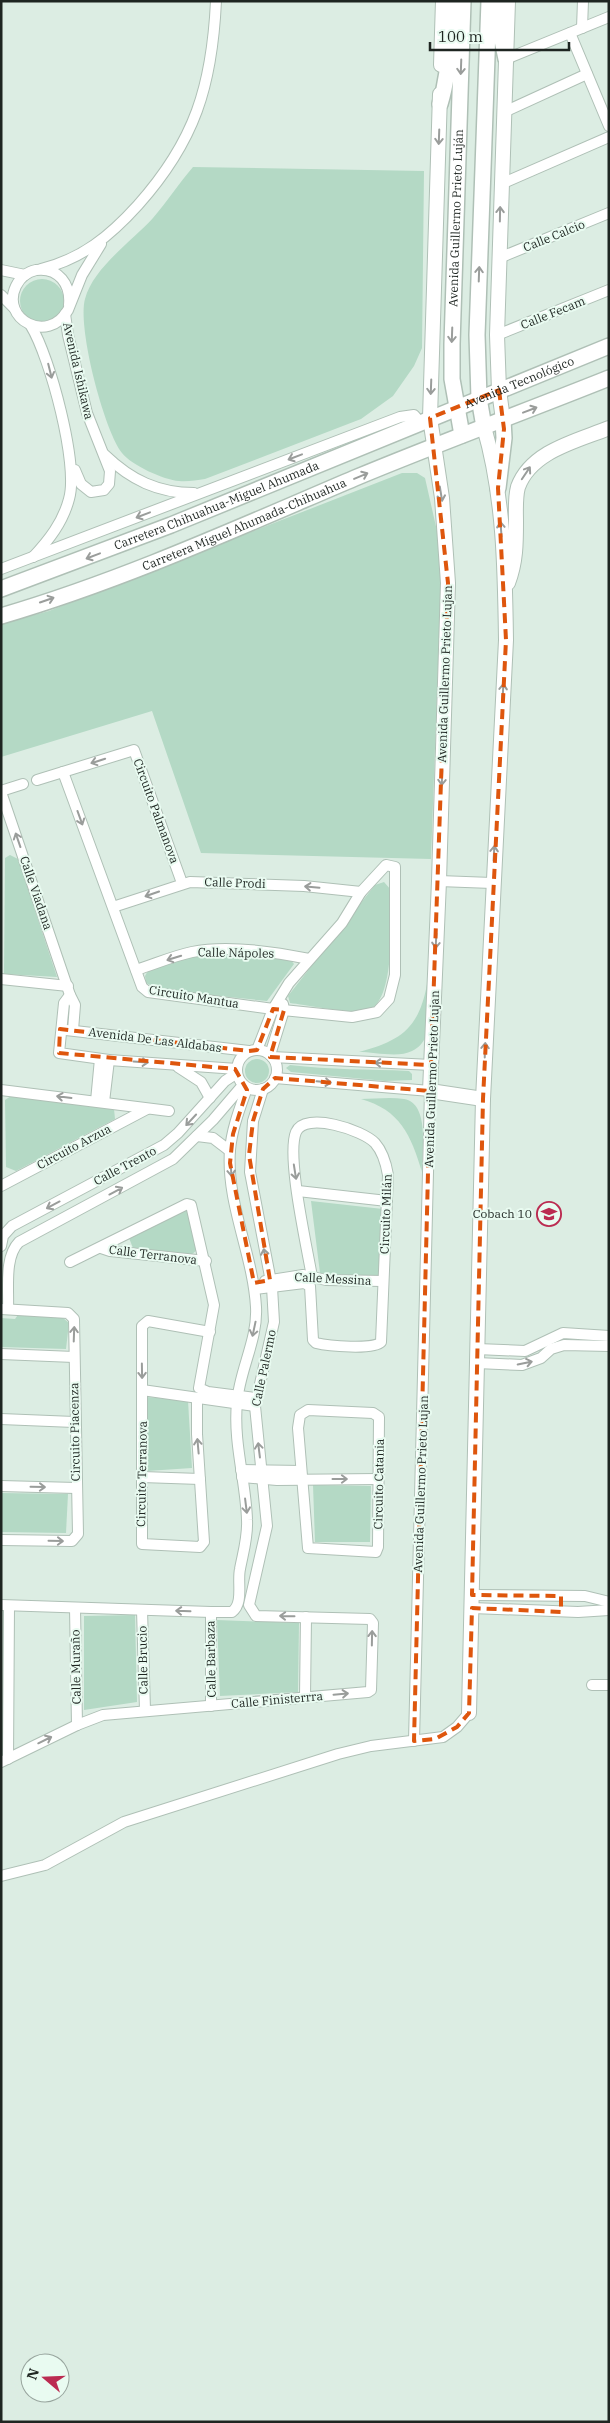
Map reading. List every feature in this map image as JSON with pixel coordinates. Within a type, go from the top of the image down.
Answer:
[{"type":"main road","points":[[440,104],[448,75],[450,36],[455,1]]},
{"type":"main road","name":"Avenida Guillermo Prieto Luján","points":[[462,435],[452,379],[452,344],[463,1]]},
{"type":"main road","name":"Avenida Guillermo Prieto Luján","points":[[484,427],[479,398],[477,335],[489,1]]},
{"type":"main road","points":[[498,1],[500,31],[506,58]]},
{"type":"main road","name":"Avenida Tecnológico","points":[[425,420],[609,346]]},
{"type":"main road","points":[[484,427],[609,378]]},
{"type":"main road","name":"Carretera Chihuahua-Miguel Ahumada","points":[[1,589],[171,525],[425,420]]},
{"type":"main road","points":[[498,488],[504,438],[503,420]]},
{"type":"main road","name":"Carretera Miguel Ahumada-Chihuahua","points":[[1,616],[95,584],[205,541],[433,446],[484,427]]},
{"type":"street","name":"Avenida Ishikawa","points":[[31,326],[50,326],[67,310],[82,276],[103,241],[154,187],[184,143],[196,117],[206,83],[212,54],[216,1]]},
{"type":"street","name":"Avenida Guillermo Prieto Luján","points":[[425,420],[444,1]]},
{"type":"street","points":[[503,420],[498,390],[497,335],[508,1]]},
{"type":"street","points":[[582,1],[582,28]]},
{"type":"street","points":[[506,58],[609,18]]},
{"type":"street","points":[[570,33],[609,126]]},
{"type":"street","points":[[504,112],[587,74]]},
{"type":"street","points":[[501,184],[609,137]]},
{"type":"street","name":"Calle Calcio","points":[[499,258],[609,213]]},
{"type":"street","name":"Avenida Ishikawa","points":[[25,275],[72,259],[103,241]]},
{"type":"street","name":"Avenida Ishikawa","points":[[41,269],[52,271],[61,277],[67,285],[70,295],[67,310],[87,413],[105,454]]},
{"type":"street","points":[[1,270],[25,275],[14,290],[14,308]]},
{"type":"street","name":"Calle Fecam","points":[[497,335],[609,290]]},
{"type":"street","points":[[1,294],[24,321],[31,326],[44,350],[71,462],[70,499],[63,516],[54,534],[29,560]]},
{"type":"street","points":[[1,569],[29,560],[400,417],[414,415],[425,420]]},
{"type":"street","name":"Avenida Guillermo Prieto Lujan","points":[[414,1740],[430,1091],[439,881],[448,583],[442,498],[433,446],[425,420]]},
{"type":"street","points":[[1,1876],[45,1865],[124,1822],[338,1754],[371,1746],[443,1737],[457,1727],[469,1713],[483,1099],[492,884],[503,696],[505,588],[498,488],[484,427]]},
{"type":"street","points":[[505,588],[516,557],[516,501],[518,488],[525,474],[545,455],[609,428]]},
{"type":"street","points":[[105,454],[121,470],[141,482],[177,493],[199,493]]},
{"type":"street","points":[[71,462],[85,489],[98,492],[104,490],[110,478],[105,454]]},
{"type":"street","name":"Circuito Palmanova","points":[[37,780],[134,750],[182,884]]},
{"type":"street","name":"Circuito Mantua","points":[[62,772],[136,970],[146,991],[279,1010],[352,1016],[369,1015],[383,1008],[393,989],[395,975],[396,870],[391,865],[383,867],[361,892]]},
{"type":"street","points":[[1,791],[23,784]]},
{"type":"street","name":"Calle Viadana","points":[[1,791],[69,990],[76,1005],[73,1030]]},
{"type":"street","points":[[439,881],[492,884]]},
{"type":"street","name":"Calle Prodi","points":[[113,907],[182,884],[198,882],[304,886],[361,892]]},
{"type":"street","points":[[279,1010],[253,1050],[240,1058],[237,1071],[245,1086],[263,1089],[268,1087],[275,1078],[276,1063],[271,1056],[282,998],[289,983],[342,923],[361,892]]},
{"type":"street","name":"Calle Nápoles","points":[[136,970],[205,950],[262,952],[309,959]]},
{"type":"street","points":[[1,979],[69,990],[64,1004],[60,1029]]},
{"type":"street","name":"Avenida De Las Aldabas","points":[[237,1071],[172,1064],[105,1060],[58,1053],[60,1029],[253,1050]]},
{"type":"street","points":[[253,1050],[271,1056],[431,1065]]},
{"type":"street","points":[[100,1102],[105,1060]]},
{"type":"street","points":[[172,1064],[195,1076],[206,1088],[210,1098]]},
{"type":"street","name":"Calle Trento","points":[[1,1242],[12,1226],[164,1145],[178,1133],[225,1081],[237,1071]]},
{"type":"street","points":[[275,1078],[430,1091],[483,1099]]},
{"type":"street","name":"Calle Trento","points":[[13,1250],[20,1242],[181,1154],[245,1086]]},
{"type":"street","name":"Calle Palermo","points":[[211,1612],[230,1612],[236,1607],[236,1586],[247,1531],[237,1400],[255,1325],[254,1286],[232,1183],[230,1151],[245,1086]]},
{"type":"street","name":"Calle Palermo","points":[[255,1614],[249,1601],[267,1526],[255,1402],[273,1328],[271,1284],[250,1164],[253,1121],[263,1089]]},
{"type":"street","points":[[1,1090],[168,1111]]},
{"type":"street","name":"Circuito Arzua","points":[[1,1186],[147,1109]]},
{"type":"street","name":"Circuito Milán","points":[[312,1277],[292,1152],[293,1140],[300,1125],[310,1122],[354,1130],[366,1135],[375,1143],[387,1166],[382,1338],[380,1344],[376,1346],[314,1342],[312,1290]]},
{"type":"street","points":[[198,1136],[213,1138],[230,1151]]},
{"type":"street","points":[[1,1178],[1,1186]]},
{"type":"street","points":[[298,1191],[387,1200]]},
{"type":"street","name":"Circuito Terranova","points":[[70,1262],[189,1203],[193,1206],[214,1305],[210,1332],[198,1393],[196,1434],[205,1540],[200,1546],[142,1544],[141,1329],[143,1323],[148,1321],[210,1332]]},
{"type":"street","name":"Calle Terranova","points":[[100,1248],[110,1251],[206,1262]]},
{"type":"street","name":"Circuito Piacenza","points":[[1,1540],[75,1540],[78,1534],[74,1422],[75,1322],[71,1315],[4,1309],[13,1250]]},
{"type":"street","name":"Calle Messina","points":[[271,1284],[302,1275],[326,1280],[383,1281]]},
{"type":"street","name":"Calle Messina","points":[[254,1286],[304,1283],[310,1286],[312,1290]]},
{"type":"street","points":[[477,1356],[525,1350],[564,1333],[609,1336]]},
{"type":"street","points":[[477,1356],[522,1365],[541,1358],[551,1349],[564,1345],[609,1346]]},
{"type":"street","points":[[1,1354],[74,1357]]},
{"type":"street","points":[[142,1390],[198,1393],[255,1402]]},
{"type":"street","name":"Circuito Catania","points":[[308,1410],[373,1413],[380,1419],[378,1479],[378,1547],[374,1552],[309,1549],[298,1428],[300,1414],[308,1410]]},
{"type":"street","points":[[1,1419],[74,1422]]},
{"type":"street","points":[[242,1474],[378,1479]]},
{"type":"street","points":[[142,1477],[200,1479]]},
{"type":"street","points":[[1,1486],[76,1488]]},
{"type":"street","points":[[236,1586],[253,1588]]},
{"type":"street","points":[[472,1601],[526,1596],[585,1596],[609,1602]]},
{"type":"street","points":[[526,1596],[526,1610]]},
{"type":"street","points":[[561,1596],[561,1612]]},
{"type":"street","points":[[472,1601],[526,1610],[561,1612],[609,1610]]},
{"type":"street","points":[[5,1760],[5,1606],[211,1612]]},
{"type":"street","name":"Calle Muraño","points":[[75,1608],[77,1725]]},
{"type":"street","name":"Calle Brucio","points":[[142,1610],[145,1710]]},
{"type":"street","name":"Calle Barbaza","points":[[211,1612],[212,1706]]},
{"type":"street","name":"Calle Finisterrra","points":[[5,1760],[97,1716],[145,1710],[212,1706],[370,1691],[373,1623],[370,1619],[255,1614]]},
{"type":"street","points":[[306,1617],[306,1697]]},
{"type":"street","points":[[592,1685],[609,1685]]},
{"type":"highlighted area","points":[[499,390],[504,429],[498,488],[506,640],[483,1099],[472,1595],[561,1596],[561,1612],[472,1608],[469,1713],[457,1727],[435,1739],[414,1741],[430,1091],[275,1078],[263,1089],[253,1121],[249,1155],[270,1280],[254,1283],[230,1163],[233,1134],[247,1090],[235,1069],[59,1053],[60,1029],[249,1051],[257,1050],[273,1009],[284,1010],[270,1057],[431,1065],[448,583],[430,418]]},
{"type":"green space","points":[[193,167],[424,171],[422,348],[414,366],[393,396],[361,419],[205,479],[182,481],[165,478],[140,467],[126,458],[115,441],[100,402],[88,354],[84,313],[85,299],[96,276],[153,218]]},
{"type":"green space","points":[[42,279],[54,283],[60,289],[64,301],[60,313],[54,319],[42,323],[30,319],[24,313],[20,301],[24,289],[30,283]]},
{"type":"green space","points":[[402,473],[417,473],[425,478],[442,553],[431,859],[201,853],[152,711],[1,757],[1,624],[49,611]]},
{"type":"green space","points":[[10,855],[18,859],[57,977],[4,974],[5,858]]},
{"type":"green space","points":[[384,882],[391,890],[390,958],[383,993],[376,1005],[360,1012],[290,1003],[288,996],[375,885]]},
{"type":"green space","points":[[205,953],[290,959],[294,964],[267,1001],[161,990],[146,983],[145,976],[149,969]]},
{"type":"green space","points":[[427,984],[429,1002],[428,1031],[420,1046],[407,1053],[400,1054],[359,1052],[386,1043],[405,1031],[419,1012]]},
{"type":"green space","points":[[257,1059],[266,1062],[269,1071],[266,1080],[257,1083],[248,1080],[245,1071],[248,1062]]},
{"type":"green space","points":[[290,1065],[335,1069],[409,1071],[412,1074],[412,1080],[385,1081],[291,1072],[286,1068]]},
{"type":"green space","points":[[11,1096],[114,1109],[115,1119],[16,1171],[6,1167],[5,1100]]},
{"type":"green space","points":[[399,1098],[412,1102],[418,1109],[423,1130],[422,1172],[408,1136],[395,1117],[374,1104],[361,1099]]},
{"type":"green space","points":[[311,1201],[383,1209],[378,1277],[320,1273]]},
{"type":"green space","points":[[184,1209],[190,1212],[197,1250],[191,1255],[133,1248],[129,1238]]},
{"type":"green space","points":[[20,1312],[63,1318],[69,1323],[66,1349],[1,1347],[1,1318],[15,1319]]},
{"type":"green space","points":[[147,1397],[188,1401],[192,1468],[147,1471]]},
{"type":"green space","points":[[313,1485],[371,1486],[370,1542],[315,1542]]},
{"type":"green space","points":[[1,1493],[68,1494],[66,1533],[1,1532]]},
{"type":"green space","points":[[135,1615],[137,1702],[84,1710],[84,1616]]},
{"type":"green space","points":[[217,1620],[299,1623],[298,1692],[220,1696]]},
{"type":"place","name":"Cobach 10","points":[[549,1214]]}]
